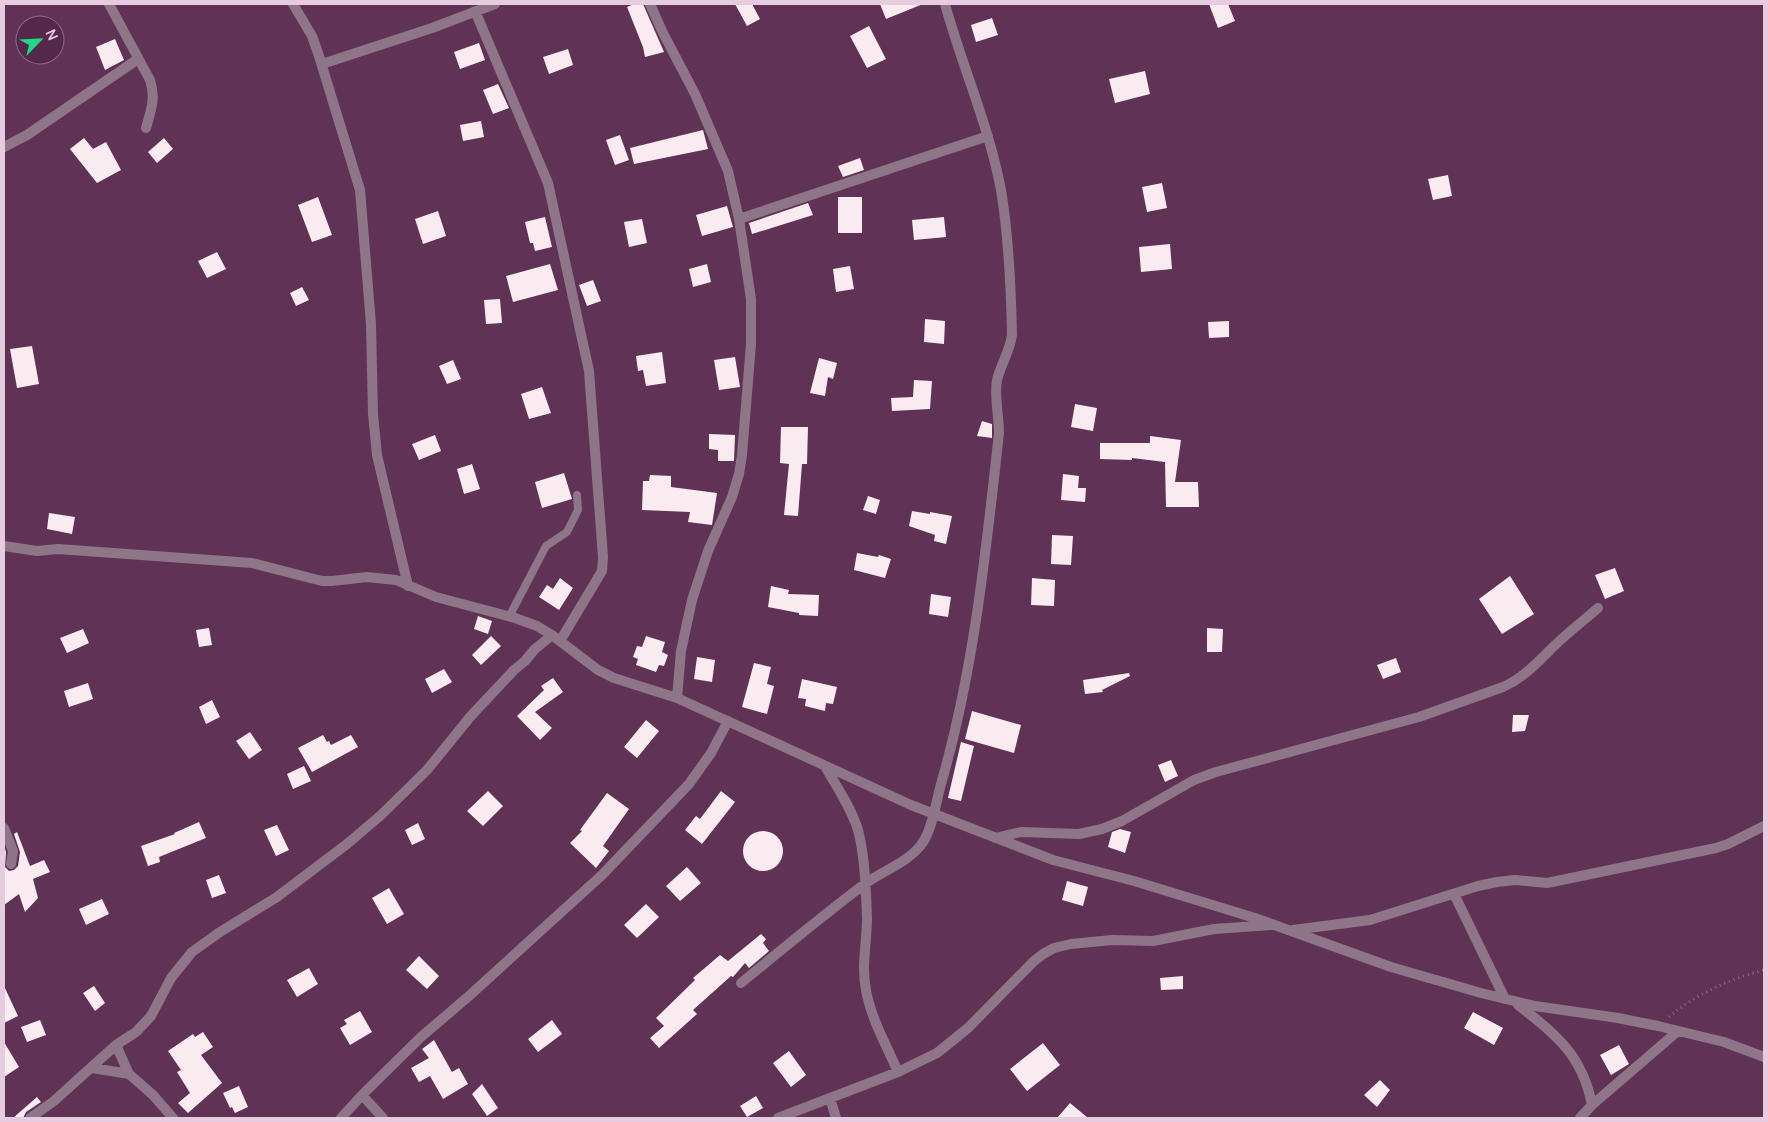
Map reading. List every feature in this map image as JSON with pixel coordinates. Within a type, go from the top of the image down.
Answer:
[{"type":"street","points":[[109,4],[150,80],[154,91],[154,99],[146,128]]},
{"type":"street","points":[[293,4],[312,36],[360,190],[371,324],[373,414],[377,454],[408,586]]},
{"type":"street","points":[[322,64],[432,28],[495,4]]},
{"type":"street","points":[[650,4],[707,118],[728,171],[739,219],[751,300],[751,344],[742,455],[732,498],[708,551],[692,600],[681,651],[677,698]]},
{"type":"street","points":[[741,982],[864,884],[913,854],[922,844],[930,830],[932,814],[955,735],[969,664],[988,531],[999,433],[1000,416],[997,383],[1011,344],[1012,334],[1009,251],[1000,190],[988,136],[957,46],[945,4]]},
{"type":"street","points":[[30,1118],[54,1101],[116,1046],[136,1032],[151,1016],[171,978],[192,952],[220,932],[259,910],[289,889],[380,816],[427,770],[470,717],[514,670],[526,661],[534,650],[556,638],[602,571],[603,557],[589,371],[548,183],[475,11]]},
{"type":"street","points":[[4,147],[27,135],[138,59]]},
{"type":"street","points":[[739,219],[988,136]]},
{"type":"street","points":[[4,546],[37,551],[58,549],[236,561],[270,566],[322,581],[367,577],[396,580],[436,597],[537,626],[598,670],[614,678],[677,698],[932,814],[1053,860],[1134,881],[1274,924],[1391,967],[1510,1001],[1658,1026],[1724,1042],[1764,1057]]},
{"type":"street","points":[[995,838],[1021,832],[1079,834],[1102,829],[1122,821],[1194,780],[1216,772],[1419,717],[1503,687],[1516,682],[1525,675],[1552,648],[1598,608]]},
{"type":"street","points":[[341,1118],[421,1037],[602,875],[689,784],[711,753],[728,721]]},
{"type":"street","points":[[825,766],[851,812],[862,848],[867,918],[864,967],[866,993],[871,1010],[898,1072]]},
{"type":"street","points":[[1289,930],[1370,920],[1497,882],[1515,880],[1546,883],[1562,881],[1716,848],[1764,826]]},
{"type":"street","points":[[4,828],[13,851],[11,864]]},
{"type":"street","points":[[1454,894],[1510,1001],[1551,1030],[1575,1061],[1584,1077],[1592,1106]]},
{"type":"street","points":[[778,1118],[898,1072],[937,1053],[987,1010],[1033,962],[1042,954],[1054,948],[1072,944],[1112,940],[1152,942],[1214,929],[1274,924]]},
{"type":"street","points":[[1580,1118],[1678,1031]]},
{"type":"street","points":[[116,1046],[129,1074],[153,1095],[173,1118]]},
{"type":"street","points":[[92,1068],[129,1074]]},
{"type":"street","points":[[362,1095],[383,1118]]},
{"type":"street","points":[[830,1098],[836,1118]]},
{"type":"lane","points":[[509,617],[546,546],[567,532],[578,510],[577,495]]},
{"type":"path","points":[[1658,1026],[1692,1000],[1715,987],[1738,977],[1764,970]]},
{"type":"building","points":[[634,4],[643,4],[664,52],[645,57],[643,47],[627,7]]},
{"type":"building","points":[[735,4],[752,4],[760,19],[747,26]]},
{"type":"building","points":[[880,4],[923,4],[886,19]]},
{"type":"building","points":[[1209,4],[1228,4],[1235,21],[1218,28]]},
{"type":"building","points":[[992,18],[998,35],[976,42],[971,25]]},
{"type":"building","points":[[869,26],[886,59],[867,68],[850,36]]},
{"type":"building","points":[[115,39],[124,60],[105,70],[96,47]]},
{"type":"building","points":[[479,43],[485,60],[460,69],[454,52]]},
{"type":"building","points":[[568,49],[573,65],[549,74],[543,57]]},
{"type":"building","points":[[1145,71],[1150,94],[1115,103],[1109,79]]},
{"type":"building","points":[[498,84],[509,108],[493,114],[483,90]]},
{"type":"building","points":[[481,121],[484,137],[463,141],[460,125]]},
{"type":"building","points":[[703,130],[708,149],[634,164],[630,148]]},
{"type":"building","points":[[620,135],[629,160],[615,165],[606,140]]},
{"type":"building","points":[[84,138],[93,149],[106,142],[121,170],[97,183],[70,149]]},
{"type":"building","points":[[164,138],[173,149],[157,163],[148,152]]},
{"type":"building","points":[[860,158],[864,170],[843,177],[838,166]]},
{"type":"building","points":[[1448,175],[1452,196],[1433,200],[1428,179]]},
{"type":"building","points":[[1162,183],[1167,208],[1147,212],[1142,187]]},
{"type":"building","points":[[318,197],[332,235],[312,242],[298,205]]},
{"type":"building","points":[[838,197],[862,197],[862,233],[838,233]]},
{"type":"building","points":[[808,203],[813,215],[752,234],[749,223]]},
{"type":"building","points":[[727,206],[733,227],[702,236],[696,215]]},
{"type":"building","points":[[438,211],[446,236],[423,244],[415,219]]},
{"type":"building","points":[[545,217],[552,247],[535,251],[533,243],[530,243],[525,222]]},
{"type":"building","points":[[944,217],[946,237],[914,240],[912,220]]},
{"type":"building","points":[[642,219],[647,243],[629,247],[624,222]]},
{"type":"building","points":[[1170,244],[1172,269],[1141,272],[1139,247]]},
{"type":"building","points":[[217,252],[226,269],[207,278],[198,261]]},
{"type":"building","points":[[550,264],[558,290],[513,302],[506,276]]},
{"type":"building","points":[[707,264],[711,282],[693,287],[689,269]]},
{"type":"building","points":[[850,266],[854,289],[836,292],[833,269]]},
{"type":"building","points":[[593,280],[601,301],[587,306],[579,285]]},
{"type":"building","points":[[302,287],[309,300],[296,306],[290,293]]},
{"type":"building","points":[[500,299],[502,323],[486,324],[484,300]]},
{"type":"building","points":[[925,319],[945,321],[944,344],[924,342]]},
{"type":"building","points":[[1229,321],[1229,337],[1209,338],[1208,322]]},
{"type":"building","points":[[32,346],[39,384],[17,388],[10,349]]},
{"type":"building","points":[[662,352],[666,383],[646,386],[643,370],[638,371],[636,356]]},
{"type":"building","points":[[735,357],[740,387],[719,390],[714,360]]},
{"type":"building","points":[[819,358],[837,363],[833,379],[828,377],[825,396],[810,393]]},
{"type":"building","points":[[453,360],[461,379],[447,384],[439,366]]},
{"type":"building","points":[[914,380],[932,381],[930,409],[892,411],[891,398],[913,397]]},
{"type":"building","points":[[542,387],[551,413],[529,419],[521,394]]},
{"type":"building","points":[[1075,404],[1097,408],[1093,431],[1071,427]]},
{"type":"building","points":[[982,421],[992,424],[992,438],[977,436]]},
{"type":"building","points":[[781,427],[808,427],[807,464],[802,464],[798,516],[784,515],[789,464],[780,463]]},
{"type":"building","points":[[709,434],[735,435],[734,461],[718,461],[718,450],[709,449]]},
{"type":"building","points":[[435,435],[441,451],[419,460],[412,444]]},
{"type":"building","points":[[1150,436],[1181,440],[1175,482],[1198,482],[1199,507],[1166,507],[1165,462],[1132,458],[1132,460],[1100,459],[1100,443],[1150,443]]},
{"type":"building","points":[[472,464],[480,489],[464,494],[457,469]]},
{"type":"building","points":[[564,473],[572,499],[542,508],[535,482]]},
{"type":"building","points":[[1063,474],[1079,476],[1078,488],[1086,488],[1085,502],[1061,500]]},
{"type":"building","points":[[650,475],[671,476],[671,487],[717,493],[712,525],[688,522],[690,512],[642,510],[643,481],[649,481]]},
{"type":"building","points":[[868,496],[880,500],[876,514],[863,510]]},
{"type":"building","points":[[912,511],[952,516],[946,544],[934,541],[935,535],[909,526]]},
{"type":"building","points":[[49,513],[75,517],[72,534],[47,529]]},
{"type":"building","points":[[1052,535],[1073,536],[1071,565],[1051,564]]},
{"type":"building","points":[[857,553],[878,557],[879,555],[891,559],[885,578],[854,570]]},
{"type":"building","points":[[1615,568],[1624,591],[1605,599],[1595,575]]},
{"type":"building","points":[[1510,576],[1534,614],[1502,634],[1479,599]]},
{"type":"building","points":[[560,578],[573,588],[559,610],[539,597],[547,585],[553,589]]},
{"type":"building","points":[[1032,578],[1055,580],[1054,606],[1031,605]]},
{"type":"building","points":[[771,586],[789,590],[788,594],[819,595],[818,616],[799,615],[799,613],[768,607]]},
{"type":"building","points":[[931,594],[951,597],[948,617],[929,614]]},
{"type":"building","points":[[478,616],[492,621],[488,634],[474,629]]},
{"type":"building","points":[[209,628],[212,645],[199,647],[196,630]]},
{"type":"building","points":[[1207,628],[1223,629],[1222,652],[1207,652]]},
{"type":"building","points":[[83,629],[89,643],[67,653],[60,638]]},
{"type":"building","points":[[491,636],[501,646],[481,665],[472,655]]},
{"type":"building","points":[[646,636],[665,642],[662,652],[668,655],[664,666],[659,665],[656,672],[636,665],[638,659],[633,657],[637,646],[642,647]]},
{"type":"building","points":[[697,657],[715,660],[712,682],[694,679]]},
{"type":"building","points":[[1396,658],[1401,672],[1383,679],[1377,665]]},
{"type":"building","points":[[754,663],[771,667],[767,684],[774,686],[767,714],[742,707]]},
{"type":"building","points":[[444,669],[452,682],[432,693],[425,679]]},
{"type":"building","points":[[1129,673],[1130,676],[1102,690],[1103,692],[1085,694],[1083,680]]},
{"type":"building","points":[[553,678],[563,692],[535,712],[552,728],[540,740],[517,716],[544,690],[541,686]]},
{"type":"building","points":[[802,679],[837,687],[833,704],[826,703],[825,711],[805,706],[806,699],[798,698]]},
{"type":"building","points":[[88,683],[93,699],[69,707],[64,691]]},
{"type":"building","points":[[212,700],[220,717],[206,724],[199,707]]},
{"type":"building","points":[[972,711],[1021,725],[1014,753],[965,739]]},
{"type":"building","points":[[1513,715],[1529,715],[1525,731],[1512,732]]},
{"type":"building","points":[[646,720],[659,731],[637,758],[624,747]]},
{"type":"building","points":[[250,732],[262,750],[249,759],[236,741]]},
{"type":"building","points":[[323,735],[331,745],[351,735],[358,747],[312,772],[298,748]]},
{"type":"building","points":[[961,742],[974,746],[961,801],[948,798]]},
{"type":"building","points":[[1171,760],[1178,776],[1165,782],[1158,765]]},
{"type":"building","points":[[304,766],[311,781],[293,789],[287,774]]},
{"type":"building","points":[[488,791],[503,806],[483,826],[467,811]]},
{"type":"building","points":[[721,791],[735,802],[702,844],[685,830],[696,816],[700,819]]},
{"type":"building","points":[[607,793],[629,809],[603,846],[609,851],[596,868],[570,843],[582,831],[580,830]]},
{"type":"building","points":[[199,822],[206,838],[159,857],[160,862],[148,866],[141,846],[175,834]]},
{"type":"building","points":[[418,823],[425,839],[412,845],[405,830]]},
{"type":"building","points":[[277,825],[289,850],[276,856],[264,830]]},
{"type":"building","points":[[1120,829],[1131,832],[1125,853],[1108,847],[1112,832]]},
{"type":"building","points":[[763,831],[777,837],[783,851],[777,865],[763,871],[749,865],[743,851],[749,837]]},
{"type":"building","points":[[17,832],[30,866],[44,860],[50,872],[33,879],[38,898],[25,912],[19,894],[4,905],[4,846],[6,852],[5,867],[9,871],[14,870],[18,866],[20,852],[14,834]]},
{"type":"building","points":[[687,867],[701,883],[680,901],[666,886]]},
{"type":"building","points":[[219,875],[226,893],[212,898],[206,880]]},
{"type":"building","points":[[1067,881],[1088,887],[1083,906],[1062,900]]},
{"type":"building","points":[[389,888],[404,914],[387,924],[372,898]]},
{"type":"building","points":[[102,899],[109,914],[86,925],[79,909]]},
{"type":"building","points":[[646,904],[659,917],[637,938],[624,925]]},
{"type":"building","points":[[761,934],[766,939],[763,943],[769,951],[749,968],[745,963],[733,977],[731,976],[693,1010],[697,1014],[659,1048],[650,1038],[664,1026],[656,1018],[695,980],[693,978],[720,955],[728,961]]},
{"type":"building","points":[[419,956],[439,976],[427,989],[406,970]]},
{"type":"building","points":[[309,968],[318,984],[297,997],[287,980]]},
{"type":"building","points":[[1183,976],[1183,989],[1161,990],[1160,978]]},
{"type":"building","points":[[4,986],[18,1016],[4,1023]]},
{"type":"building","points":[[94,986],[105,1003],[95,1011],[83,993]]},
{"type":"building","points":[[360,1011],[372,1032],[350,1045],[340,1028],[347,1024],[344,1020]]},
{"type":"building","points":[[1473,1012],[1503,1028],[1494,1045],[1464,1028]]},
{"type":"building","points":[[40,1020],[46,1035],[27,1042],[21,1027]]},
{"type":"building","points":[[552,1020],[562,1034],[538,1052],[528,1039]]},
{"type":"building","points":[[203,1032],[213,1047],[201,1055],[222,1083],[188,1113],[178,1103],[190,1093],[177,1072],[181,1070],[168,1051],[193,1034],[195,1037]]},
{"type":"building","points":[[434,1040],[452,1072],[459,1068],[468,1084],[443,1099],[430,1076],[419,1082],[411,1068],[429,1058],[422,1049]]},
{"type":"building","points":[[4,1042],[19,1067],[4,1077]]},
{"type":"building","points":[[1043,1043],[1060,1065],[1027,1091],[1010,1069]]},
{"type":"building","points":[[1619,1045],[1629,1064],[1611,1075],[1600,1055]]},
{"type":"building","points":[[789,1051],[806,1075],[791,1087],[773,1063]]},
{"type":"building","points":[[1380,1080],[1390,1090],[1377,1107],[1364,1095]]},
{"type":"building","points":[[482,1084],[498,1108],[487,1116],[472,1094]]},
{"type":"building","points":[[239,1086],[248,1107],[235,1113],[232,1107],[230,1108],[223,1093]]},
{"type":"building","points":[[756,1096],[763,1108],[747,1117],[740,1106]]},
{"type":"building","points":[[37,1097],[41,1102],[26,1112],[23,1118],[13,1118]]},
{"type":"building","points":[[1070,1103],[1088,1118],[1057,1118]]}]
